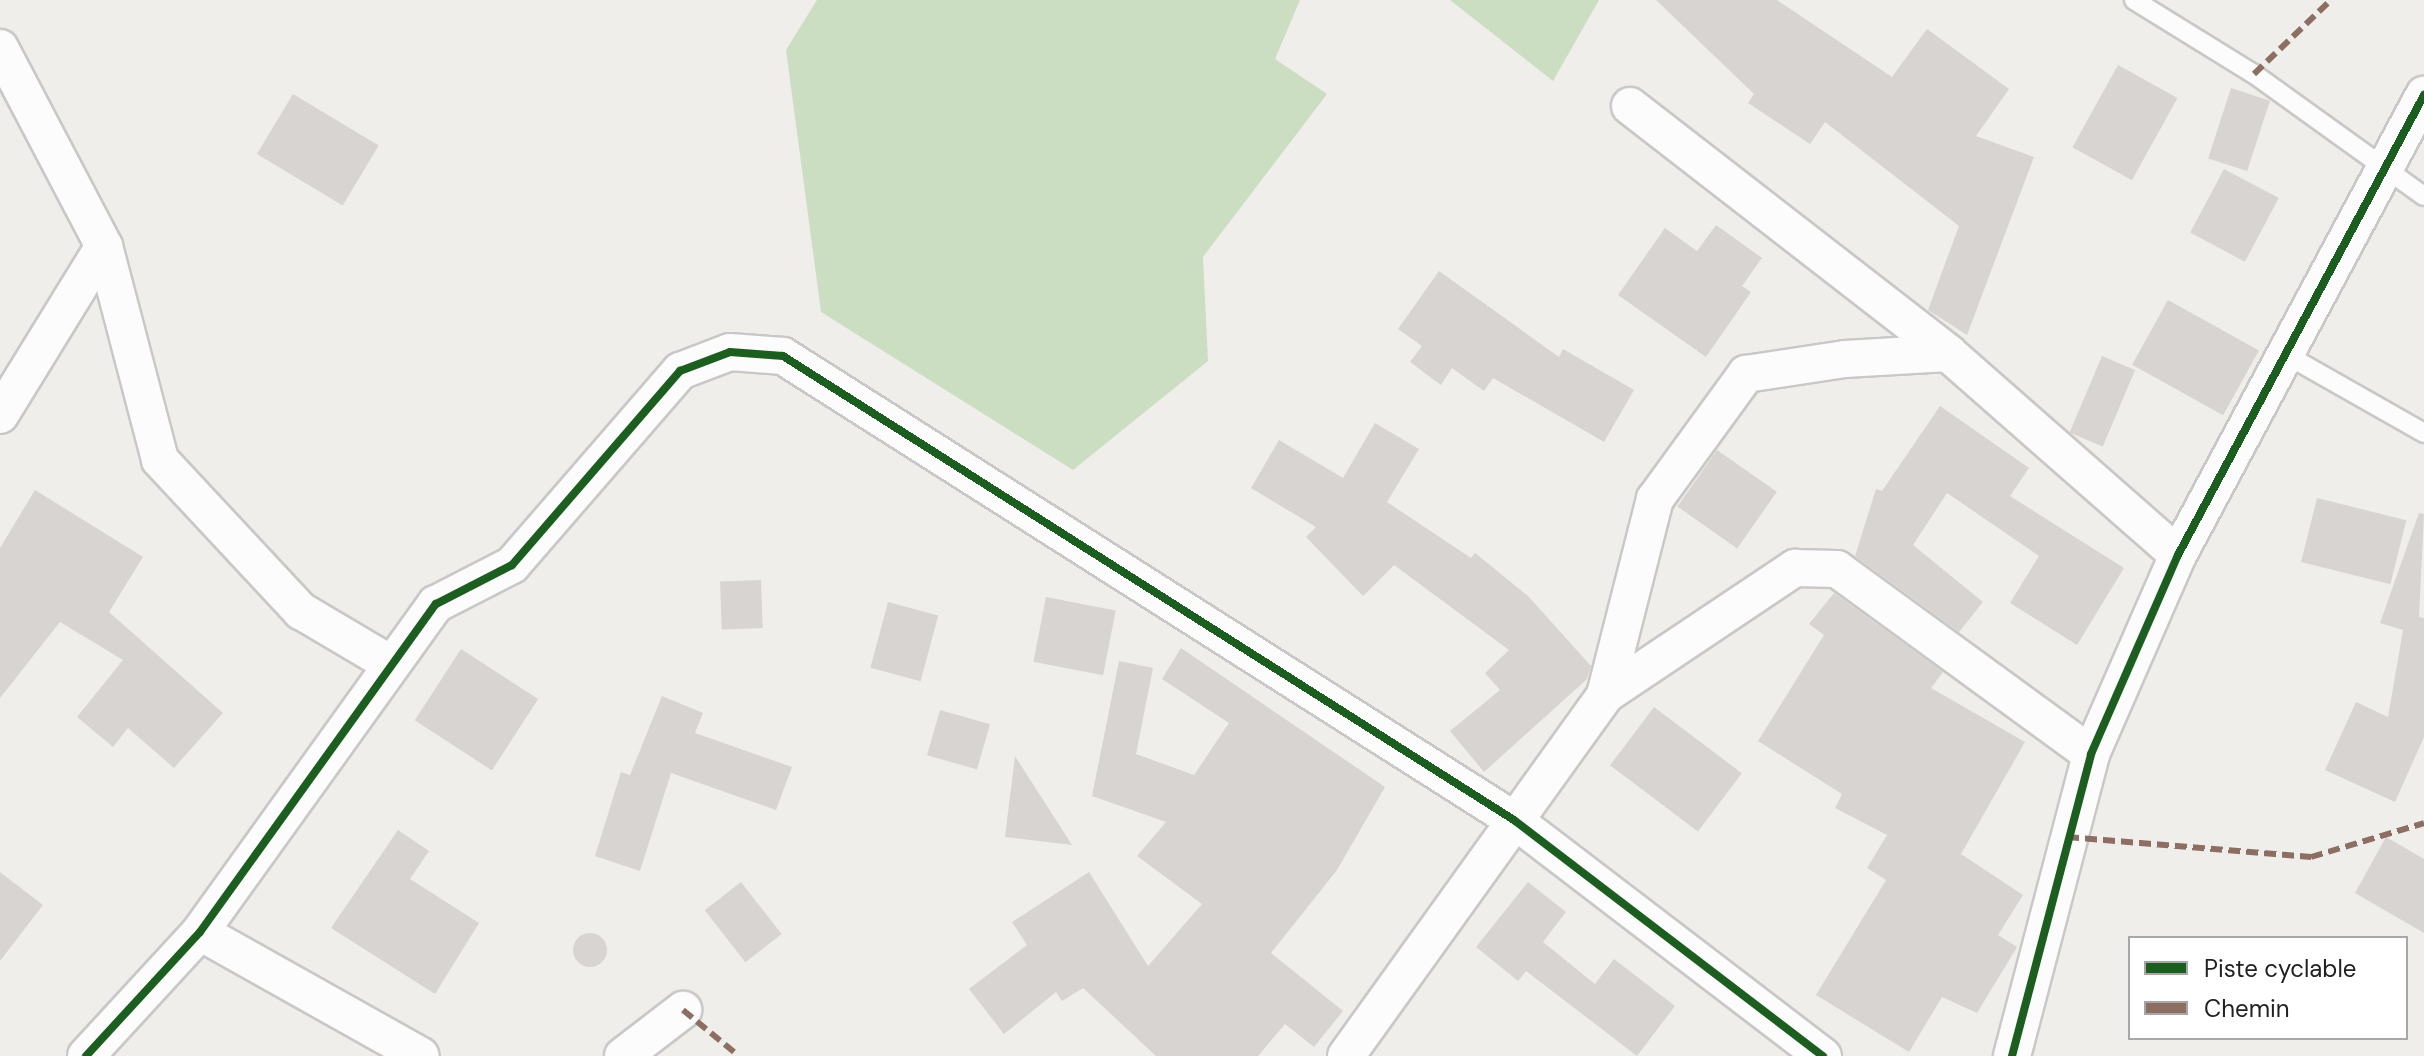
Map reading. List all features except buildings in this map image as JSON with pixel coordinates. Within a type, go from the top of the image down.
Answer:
[{"type":"street","points":[[0,48],[104,246],[160,460],[301,611],[389,663]]},
{"type":"street","points":[[2012,1056],[2091,754],[2178,555],[2424,95]]},
{"type":"street","points":[[1630,106],[1948,353],[2178,555]]},
{"type":"street","points":[[0,415],[104,246]]},
{"type":"street","points":[[86,1056],[200,932],[389,663],[436,604],[512,565],[680,371],[730,352],[783,356],[1514,820],[1823,1056]]},
{"type":"street","points":[[1605,695],[1655,499],[1746,374],[1845,359],[1948,353]]},
{"type":"street","points":[[1346,1056],[1605,695],[1795,568],[1837,569],[2091,754]]},
{"type":"street","points":[[200,932],[421,1056]]},
{"type":"street","points":[[623,1056],[683,1010]]},
{"type":"lane","points":[[2134,0],[2254,74],[2424,196]]},
{"type":"lane","points":[[2285,354],[2424,433]]},
{"type":"green space","points":[[817,0],[1300,0],[1275,59],[1327,94],[1203,257],[1208,361],[1073,470],[821,312],[786,50]]},
{"type":"green space","points":[[1450,0],[1599,0],[1553,81]]},
{"type":"marked path","points":[[2254,74],[2331,0]]},
{"type":"marked path","points":[[2067,837],[2311,857],[2424,823]]},
{"type":"marked path","points":[[683,1010],[739,1056]]},
{"type":"cycle path","points":[[2012,1056],[2091,754],[2178,555],[2424,95]]},
{"type":"cycle path","points":[[86,1056],[200,932],[436,604],[512,565],[680,371],[730,352],[783,356],[1514,820],[1823,1056]]}]
